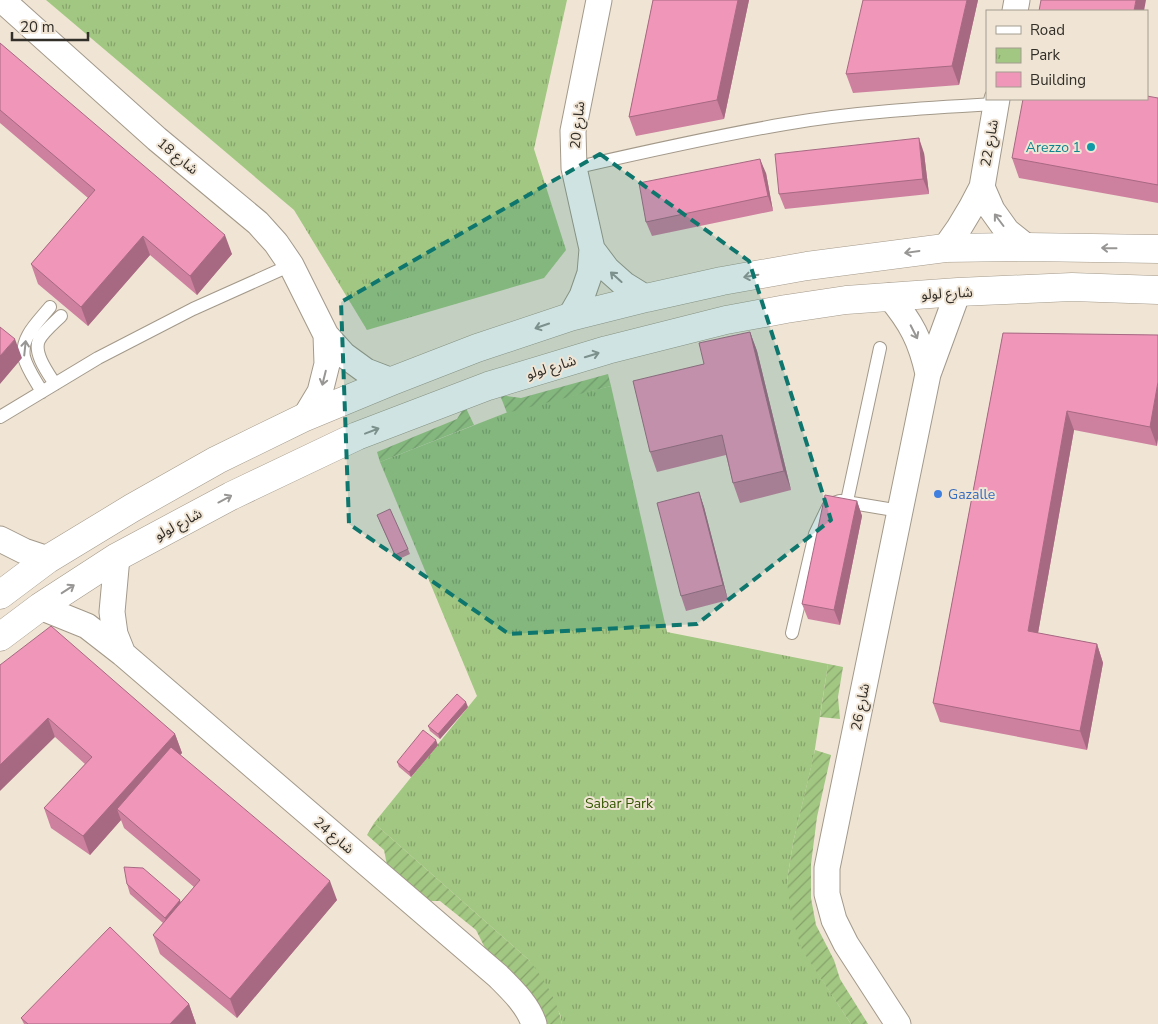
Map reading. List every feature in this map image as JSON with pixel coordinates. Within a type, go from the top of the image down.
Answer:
[{"type":"street","name":"شارع 18","points":[[2,0],[157,138],[258,223],[276,243],[291,265],[326,335],[344,356],[366,371],[392,381]]},
{"type":"street","name":"شارع 20","points":[[570,317],[582,296],[590,273],[592,249],[574,168],[574,130],[599,0]]},
{"type":"street","name":"شارع 22","points":[[944,248],[959,228],[982,187],[997,101]]},
{"type":"street","points":[[982,187],[992,210],[1007,231],[1026,247]]},
{"type":"street","points":[[0,595],[48,559],[132,508],[217,460],[305,417],[477,348],[570,317],[722,281],[807,266],[944,248],[1158,249]]},
{"type":"street","name":"شارع 20","points":[[592,249],[607,269],[625,285],[646,298]]},
{"type":"street","name":"شارع لولو","points":[[0,637],[40,607],[117,557],[231,496],[358,436],[488,386],[607,350],[726,320],[846,300],[958,292],[1072,287],[1158,290]]},
{"type":"street","name":"شارع 26","points":[[898,1024],[846,944],[834,920],[827,894],[827,868],[928,374],[958,292]]},
{"type":"street","name":"شارع 26","points":[[889,296],[914,330],[928,374]]},
{"type":"street","name":"شارع 18","points":[[305,417],[320,392],[327,364],[326,335]]},
{"type":"street","points":[[477,348],[488,386]]},
{"type":"street","points":[[0,539],[24,551],[48,559]]},
{"type":"street","name":"شارع 24","points":[[117,557],[112,612],[115,634],[123,654]]},
{"type":"street","name":"شارع 24","points":[[40,607],[87,626],[123,654],[498,976],[518,996],[534,1024]]},
{"type":"lane","points":[[574,168],[683,143],[787,124],[891,111],[997,101]]},
{"type":"lane","points":[[0,417],[98,358],[193,309],[291,265]]},
{"type":"lane","points":[[42,392],[27,366],[24,350],[28,334],[50,307]]},
{"type":"lane","points":[[55,384],[40,358],[38,346],[39,340],[61,316]]},
{"type":"lane","points":[[847,501],[880,348]]},
{"type":"lane","points":[[792,632],[812,545],[819,524],[828,507],[840,500],[900,512]]},
{"type":"highlighted area","points":[[600,154],[749,261],[831,520],[697,624],[509,634],[349,524],[341,302]]},
{"type":"green space","points":[[46,0],[567,0],[534,149],[566,250],[544,278],[367,330],[294,210]]},
{"type":"green space","points":[[608,374],[611,386],[507,413],[500,395],[521,398]]},
{"type":"green space","name":"Sabar Park","points":[[611,386],[667,632],[828,664],[814,755],[793,843],[787,881],[802,949],[851,1024],[562,1024],[560,1014],[529,960],[374,823],[477,696],[380,462],[513,410]]},
{"type":"green space","points":[[465,406],[474,425],[380,462],[377,452],[457,419]]},
{"type":"green space","points":[[828,664],[843,667],[838,697],[840,719],[820,717]]},
{"type":"green space","points":[[815,750],[831,755],[817,817],[811,864],[811,898],[816,925],[834,960],[840,979],[868,1024],[851,1024],[802,950],[791,914],[787,881],[793,843]]},
{"type":"green space","points":[[374,823],[529,960],[545,982],[557,1006],[562,1024],[540,1024],[487,952],[476,930],[440,901],[430,901],[387,865],[384,850],[367,835]]},
{"type":"building","points":[[653,0],[738,0],[717,100],[629,117]]},
{"type":"building","points":[[863,0],[967,0],[952,66],[846,74]]},
{"type":"building","points":[[1041,0],[1136,0],[1134,10],[1039,10]]},
{"type":"building","points":[[0,43],[225,235],[190,276],[143,236],[81,307],[31,264],[95,190],[0,110]]},
{"type":"building","name":"Arezzo 1","points":[[1148,96],[1158,98],[1158,185],[1012,158],[1023,100],[1148,100]]},
{"type":"building","points":[[919,138],[923,179],[779,194],[775,154]]},
{"type":"building","points":[[760,159],[768,196],[646,222],[639,183]]},
{"type":"building","points":[[0,327],[15,339],[0,356]]},
{"type":"building","points":[[750,332],[784,471],[733,483],[722,435],[650,452],[633,381],[704,364],[699,343]]},
{"type":"building","points":[[1003,333],[1158,335],[1158,382],[1150,427],[1067,411],[1028,631],[1097,644],[1080,731],[933,703]]},
{"type":"building","points":[[699,492],[723,585],[681,596],[657,503]]},
{"type":"building","points":[[825,495],[857,501],[834,610],[802,604]]},
{"type":"building","points":[[390,509],[408,549],[395,555],[377,515]]},
{"type":"building","points":[[51,626],[175,734],[83,836],[44,808],[92,757],[48,718],[0,765],[0,665]]},
{"type":"building","points":[[457,694],[466,702],[438,734],[428,726]]},
{"type":"building","points":[[423,730],[436,740],[409,772],[397,762]]},
{"type":"building","points":[[171,747],[330,881],[230,999],[153,935],[200,880],[117,809]]},
{"type":"building","points":[[124,867],[143,868],[180,900],[165,918],[127,884]]},
{"type":"building","points":[[110,927],[189,1004],[170,1024],[28,1024],[21,1018]]},
{"type":"place","name":"Arezzo 1","points":[[1091,147]]},
{"type":"place","name":"Gazalle","points":[[938,494]]}]
